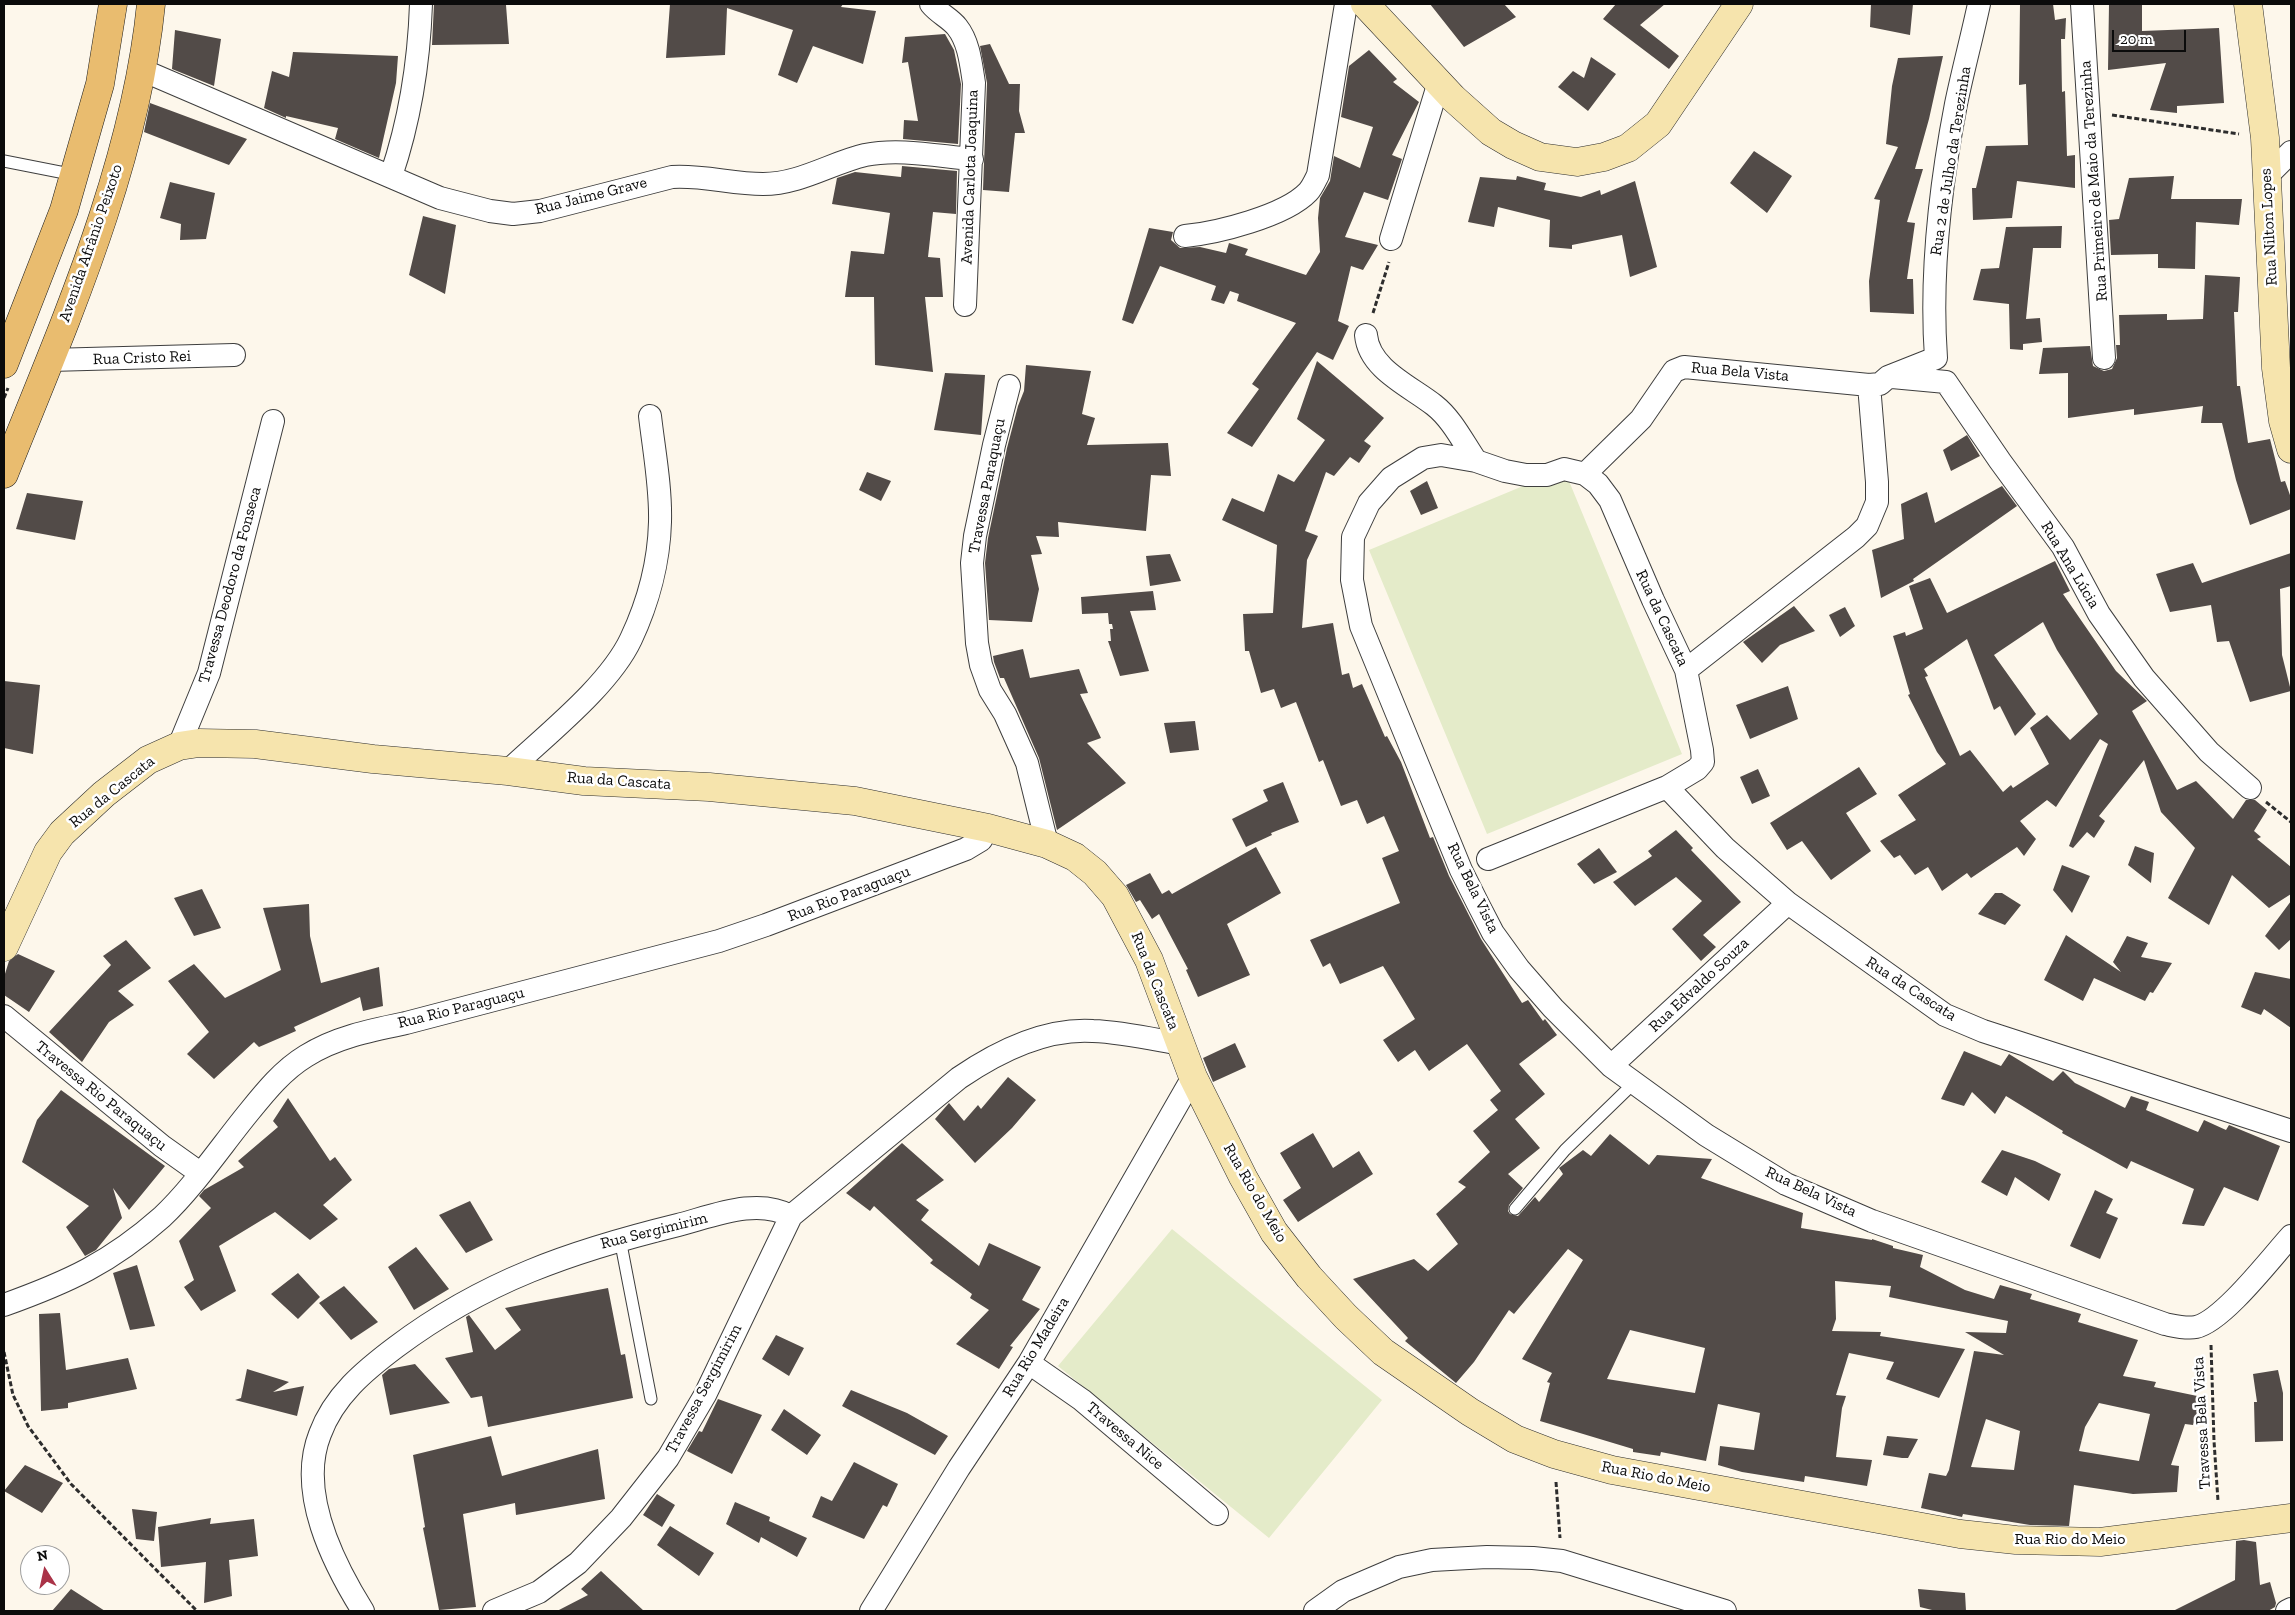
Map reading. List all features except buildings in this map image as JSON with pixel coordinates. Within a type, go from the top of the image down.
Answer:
[{"type":"main road","points":[[4,364],[64,210],[75,175],[100,84],[114,4]]},
{"type":"main road","name":"Avenida Afrânio Peixoto","points":[[4,474],[50,360],[98,229],[120,156],[142,70],[150,4]]},
{"type":"main road","points":[[1365,4],[1472,116],[1491,132],[1513,146],[1540,157],[1577,162],[1604,157],[1628,148],[1658,124],[1739,4]]},
{"type":"main road","name":"Rua Nilton Lopes","points":[[2248,4],[2265,138],[2276,368],[2283,421],[2291,449]]},
{"type":"main road","name":"Rua da Cascata","points":[[4,947],[48,852],[62,833],[133,771],[148,760],[179,746],[222,742],[255,744],[374,759],[508,771],[584,781],[709,787],[855,802],[988,828],[1047,844],[1075,857],[1095,873],[1115,896],[1149,960],[1193,1077]]},
{"type":"main road","name":"Rua Rio do Meio","points":[[1193,1077],[1243,1177],[1274,1232],[1309,1277],[1346,1317],[1383,1352],[1470,1412],[1515,1439],[1554,1454],[1630,1474],[1970,1535],[2050,1542],[2100,1542],[2291,1518]]},
{"type":"street","points":[[391,176],[405,130],[412,92],[420,34],[421,4]]},
{"type":"street","name":"Avenida Carlota Joaquina","points":[[930,4],[957,27],[969,53],[974,83],[965,305]]},
{"type":"street","points":[[1185,236],[1209,234],[1273,212],[1309,192],[1318,175],[1346,4]]},
{"type":"street","name":"Rua 2 de Julho da Terezinha","points":[[1878,381],[1936,358],[1933,319],[1939,224],[1954,116],[1979,4]]},
{"type":"street","name":"Rua Primeiro de Maio da Terezinha","points":[[2082,4],[2104,358]]},
{"type":"street","name":"Rua Jaime Grave","points":[[142,70],[440,198],[490,211],[514,214],[540,211],[672,177],[692,176],[763,184],[809,176],[864,155],[887,152],[972,159]]},
{"type":"street","points":[[1391,240],[1439,82]]},
{"type":"street","points":[[2267,176],[2291,152]]},
{"type":"street","points":[[1366,335],[1367,347],[1373,357],[1444,415],[1476,461]]},
{"type":"street","name":"Rua Cristo Rei","points":[[50,360],[234,355]]},
{"type":"street","name":"Rua Bela Vista","points":[[1878,381],[1684,367],[1674,371],[1642,419],[1585,474],[1564,469],[1547,475],[1526,475],[1504,471],[1476,461],[1442,455],[1423,458],[1391,478],[1369,503],[1353,537],[1352,580],[1361,626],[1461,870],[1493,933],[1519,969],[1611,1066],[1706,1135],[1786,1184],[1872,1220],[2165,1324],[2181,1327],[2196,1327],[2214,1317],[2291,1236]]},
{"type":"street","points":[[1686,670],[1848,543],[1866,526],[1877,502],[1878,381]]},
{"type":"street","name":"Rua Ana Lúcia","points":[[1878,381],[1946,382],[2000,461],[2063,547],[2099,614],[2144,678],[2209,752],[2250,788]]},
{"type":"street","name":"Travessa Paraquaçu","points":[[1009,386],[994,445],[975,536],[972,563],[977,643],[981,665],[990,690],[1006,714],[1027,763],[1047,844]]},
{"type":"street","points":[[508,771],[578,706],[608,673],[631,640],[646,600],[656,562],[660,521],[650,416]]},
{"type":"street","name":"Travessa Deodoro da Fonseca","points":[[179,746],[209,674],[273,421]]},
{"type":"street","name":"Rua da Cascata","points":[[1488,859],[1667,787],[1697,769],[1703,762],[1686,670],[1653,600],[1610,500],[1598,484],[1585,474]]},
{"type":"street","name":"Rua da Cascata","points":[[1667,787],[1726,848],[1788,903],[1945,1015],[1983,1031],[2291,1131]]},
{"type":"street","name":"Rua Rio Paraguaçu","points":[[4,1305],[60,1284],[97,1266],[132,1242],[163,1215],[279,1076],[306,1056],[336,1041],[367,1031],[406,1023],[718,941],[766,925],[966,849],[981,840],[988,828]]},
{"type":"street","name":"Rua Edvaldo Souza","points":[[1611,1066],[1788,903]]},
{"type":"street","name":"Travessa Rio Paraquaçu","points":[[4,1016],[162,1146],[200,1173]]},
{"type":"street","points":[[791,1216],[959,1078],[984,1061],[1018,1044],[1052,1035],[1092,1031],[1180,1044]]},
{"type":"street","name":"Rua Rio Madeira","points":[[871,1611],[959,1468],[1029,1363],[1193,1077]]},
{"type":"street","name":"Rua Sergimirim","points":[[363,1611],[345,1583],[327,1544],[317,1507],[313,1472],[319,1436],[331,1408],[348,1388],[384,1356],[425,1325],[515,1275],[558,1258],[620,1239],[751,1208],[774,1208],[791,1216]]},
{"type":"street","name":"Travessa Sergimirim","points":[[494,1611],[539,1592],[578,1563],[621,1518],[668,1458],[705,1395],[791,1216]]},
{"type":"street","name":"Travessa Nice","points":[[1029,1363],[1082,1400],[1217,1514]]},
{"type":"street","points":[[1315,1611],[1343,1591],[1368,1578],[1399,1567],[1432,1560],[1487,1557],[1562,1561],[1725,1611]]},
{"type":"street","points":[[2287,1611],[2291,1609]]},
{"type":"lane","points":[[4,161],[75,175]]},
{"type":"lane","points":[[1515,1209],[1565,1150],[1634,1084]]},
{"type":"lane","points":[[620,1239],[651,1399]]},
{"type":"path","points":[[2089,112],[2265,138]]},
{"type":"path","points":[[1366,335],[1386,275],[1390,258],[1391,240]]},
{"type":"path","points":[[2250,788],[2291,822]]},
{"type":"path","name":"Travessa Bela Vista","points":[[2214,1317],[2210,1349],[2220,1527]]},
{"type":"path","points":[[4,1352],[13,1395],[34,1434],[71,1484],[197,1611]]},
{"type":"path","points":[[1554,1454],[1562,1561]]},
{"type":"green space","points":[[1564,469],[1682,754],[1487,834],[1369,550]]},
{"type":"green space","points":[[1172,1229],[1382,1400],[1269,1538],[1058,1366]]}]
